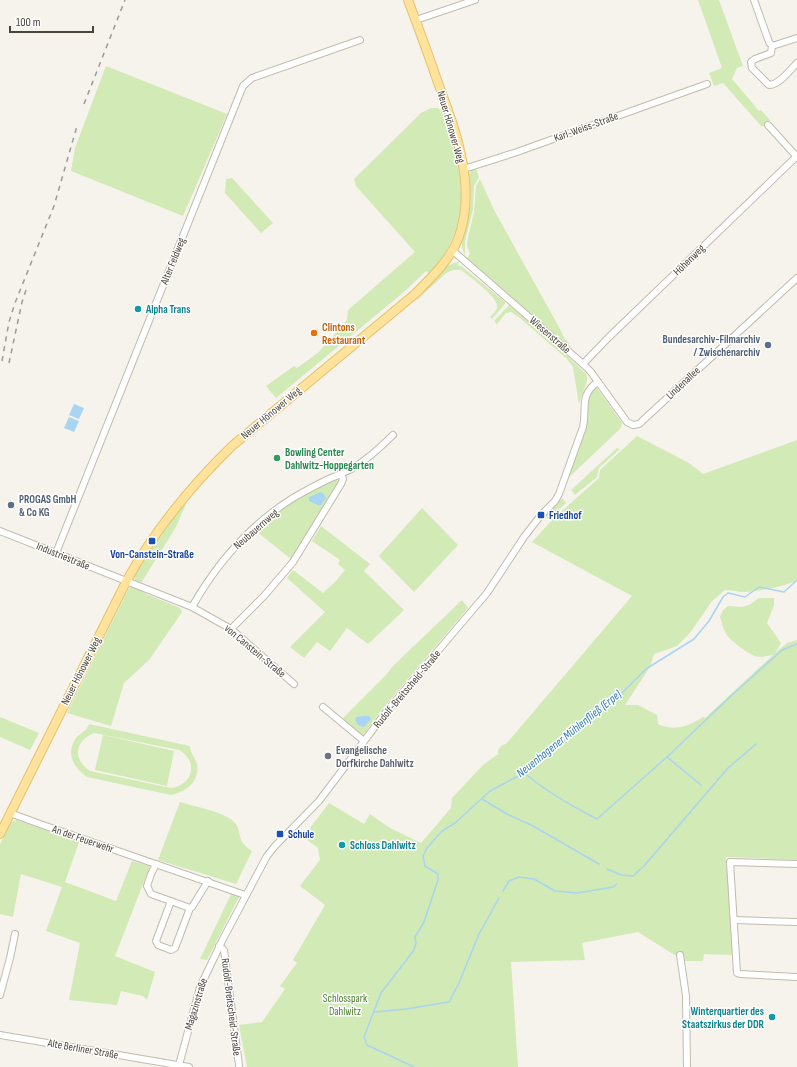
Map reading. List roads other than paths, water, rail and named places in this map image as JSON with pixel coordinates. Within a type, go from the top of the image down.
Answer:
[{"type":"main road","name":"Neuer Hönower Weg","points":[[0,834],[126,582],[135,566],[173,510],[207,470],[232,446],[415,294],[434,274],[458,240],[464,214],[466,187],[464,169],[453,125],[408,0]]},
{"type":"street","points":[[416,20],[475,0]]},
{"type":"street","points":[[754,0],[769,42],[772,46],[771,53],[755,59],[752,62],[752,68],[769,85],[776,83],[797,63]]},
{"type":"street","points":[[772,46],[797,38]]},
{"type":"street","name":"Alter Feldweg","points":[[56,553],[243,86],[252,78],[360,40]]},
{"type":"street","name":"Karl-Weiss-Straße","points":[[464,169],[528,148],[707,84]]},
{"type":"street","points":[[768,125],[797,157]]},
{"type":"street","name":"Höhenweg","points":[[583,364],[608,338],[797,157]]},
{"type":"street","name":"Wiesenstraße","points":[[452,250],[583,364],[627,422],[633,425],[639,424]]},
{"type":"street","name":"Lindenallee","points":[[639,424],[797,278]]},
{"type":"street","name":"Rudolf-Breitscheid-Straße","points":[[238,1065],[224,950],[219,946],[245,895],[267,856],[319,801],[364,741],[410,684],[487,593],[524,536],[555,501],[559,494],[583,427],[584,399],[590,387],[598,382]]},
{"type":"street","name":"Neubauernweg","points":[[192,607],[216,568],[259,523],[293,498],[341,474],[366,459],[393,435]]},
{"type":"street","points":[[231,629],[264,596],[293,562],[341,484],[343,479],[341,474]]},
{"type":"street","name":"Industriestraße","points":[[0,531],[126,582]]},
{"type":"street","name":"von Canstein-Straße","points":[[126,582],[192,607],[231,629],[294,684]]},
{"type":"street","points":[[324,707],[364,741]]},
{"type":"street","name":"An der Feuerwehr","points":[[10,813],[245,895]]},
{"type":"street","points":[[797,864],[730,862],[737,973],[797,976]]},
{"type":"street","points":[[156,864],[147,886],[151,894],[190,908]]},
{"type":"street","points":[[171,901],[156,941],[158,945],[171,950],[175,948],[190,908],[208,881]]},
{"type":"street","points":[[734,920],[797,922]]},
{"type":"street","points":[[0,995],[15,934]]},
{"type":"street","name":"Magazinstraße","points":[[179,1065],[200,987],[219,946]]},
{"type":"street","points":[[680,955],[686,996],[687,1067]]},
{"type":"street","name":"Alte Berliner Straße","points":[[0,1035],[189,1067]]},
{"type":"water","points":[[74,404],[84,408],[79,419],[69,415]]},
{"type":"water","points":[[69,417],[79,421],[74,432],[64,428]]},
{"type":"water","points":[[321,492],[326,498],[320,506],[309,501],[309,497]]},
{"type":"water","points":[[369,716],[371,719],[364,727],[357,724],[356,717]]},
{"type":"waterway","name":"Neuenhagener Mühlenfließ (Erpe)","points":[[414,1067],[367,1045],[364,1037],[381,993],[414,950],[416,943],[415,937],[424,922],[438,880],[438,874],[425,866],[423,856],[427,848],[442,831],[455,823],[490,791],[524,773],[614,701],[646,669],[694,639],[709,621],[723,597],[728,593],[745,597],[759,587],[784,592],[797,580]]},
{"type":"waterway","points":[[524,773],[559,798],[597,819],[667,757],[782,650],[797,644]]},
{"type":"waterway","points":[[607,869],[621,875],[633,876],[644,866],[728,768],[756,744]]},
{"type":"waterway","points":[[667,757],[701,785]]},
{"type":"waterway","points":[[482,799],[599,864]]},
{"type":"waterway","points":[[503,891],[509,881],[519,877],[534,879],[555,891],[577,893],[613,887],[617,884]]},
{"type":"waterway","points":[[374,1012],[406,1009],[449,1002],[459,983],[479,934],[499,898]]},
{"type":"railway","points":[[84,104],[125,0]]},
{"type":"railway","points":[[2,361],[9,322],[15,303],[54,206],[77,126]]},
{"type":"railway","points":[[9,363],[22,302],[27,287]]},
{"type":"place","name":"Alpha Trans","points":[[138,309]]},
{"type":"place","name":"Clintons Restaurant","points":[[314,333]]},
{"type":"place","name":"Bundesarchiv-Filmarchiv / Zwischenarchiv","points":[[768,345]]},
{"type":"place","name":"Bowling Center Dahlwitz-Hoppegarten","points":[[277,458]]},
{"type":"place","name":"PROGAS GmbH & Co KG","points":[[11,505]]},
{"type":"place","name":"Friedhof","points":[[541,515]]},
{"type":"place","name":"Von-Canstein-Straße","points":[[152,541]]},
{"type":"place","name":"Evangelische Dorfkirche Dahlwitz","points":[[328,756]]},
{"type":"place","name":"Schule","points":[[280,834]]},
{"type":"place","name":"Schloss Dahlwitz","points":[[342,845]]},
{"type":"place","name":"Winterquartier des Staatszirkus der DDR","points":[[772,1017]]},
{"type":"park label","name":"Schlosspark Dahlwitz","points":[[345,1004]]}]
